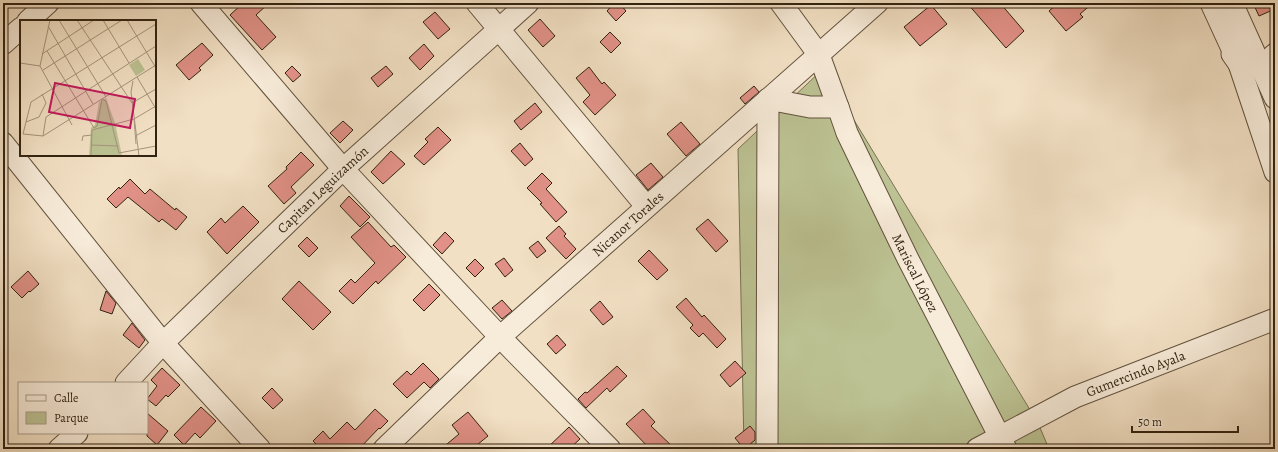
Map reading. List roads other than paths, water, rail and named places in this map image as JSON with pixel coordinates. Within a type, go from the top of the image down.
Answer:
[{"type":"street","points":[[29,20],[48,3]]},
{"type":"street","points":[[201,3],[343,170],[500,337],[610,449]]},
{"type":"street","points":[[477,3],[646,206]]},
{"type":"street","name":"Capitan Leguizamón","points":[[127,382],[163,343],[343,170],[528,3]]},
{"type":"street","name":"Mariscal López","points":[[781,3],[819,56],[847,133],[908,259],[1003,443]]},
{"type":"street","name":"Nicanor Torales","points":[[384,449],[500,337],[646,206],[819,56],[877,3]]},
{"type":"street","points":[[1196,3],[1239,64]]},
{"type":"street","points":[[1211,3],[1239,64],[1275,172]]},
{"type":"street","points":[[1232,3],[1268,61],[1275,98]]},
{"type":"street","points":[[3,44],[20,29]]},
{"type":"street","points":[[1239,64],[1268,61]]},
{"type":"street","points":[[768,449],[768,99],[810,107],[838,107]]},
{"type":"street","points":[[3,143],[163,343],[260,449]]},
{"type":"street","name":"Gumercindo Ayala","points":[[977,449],[1003,443],[1075,397],[1275,319]]},
{"type":"street","points":[[59,449],[76,434]]}]
